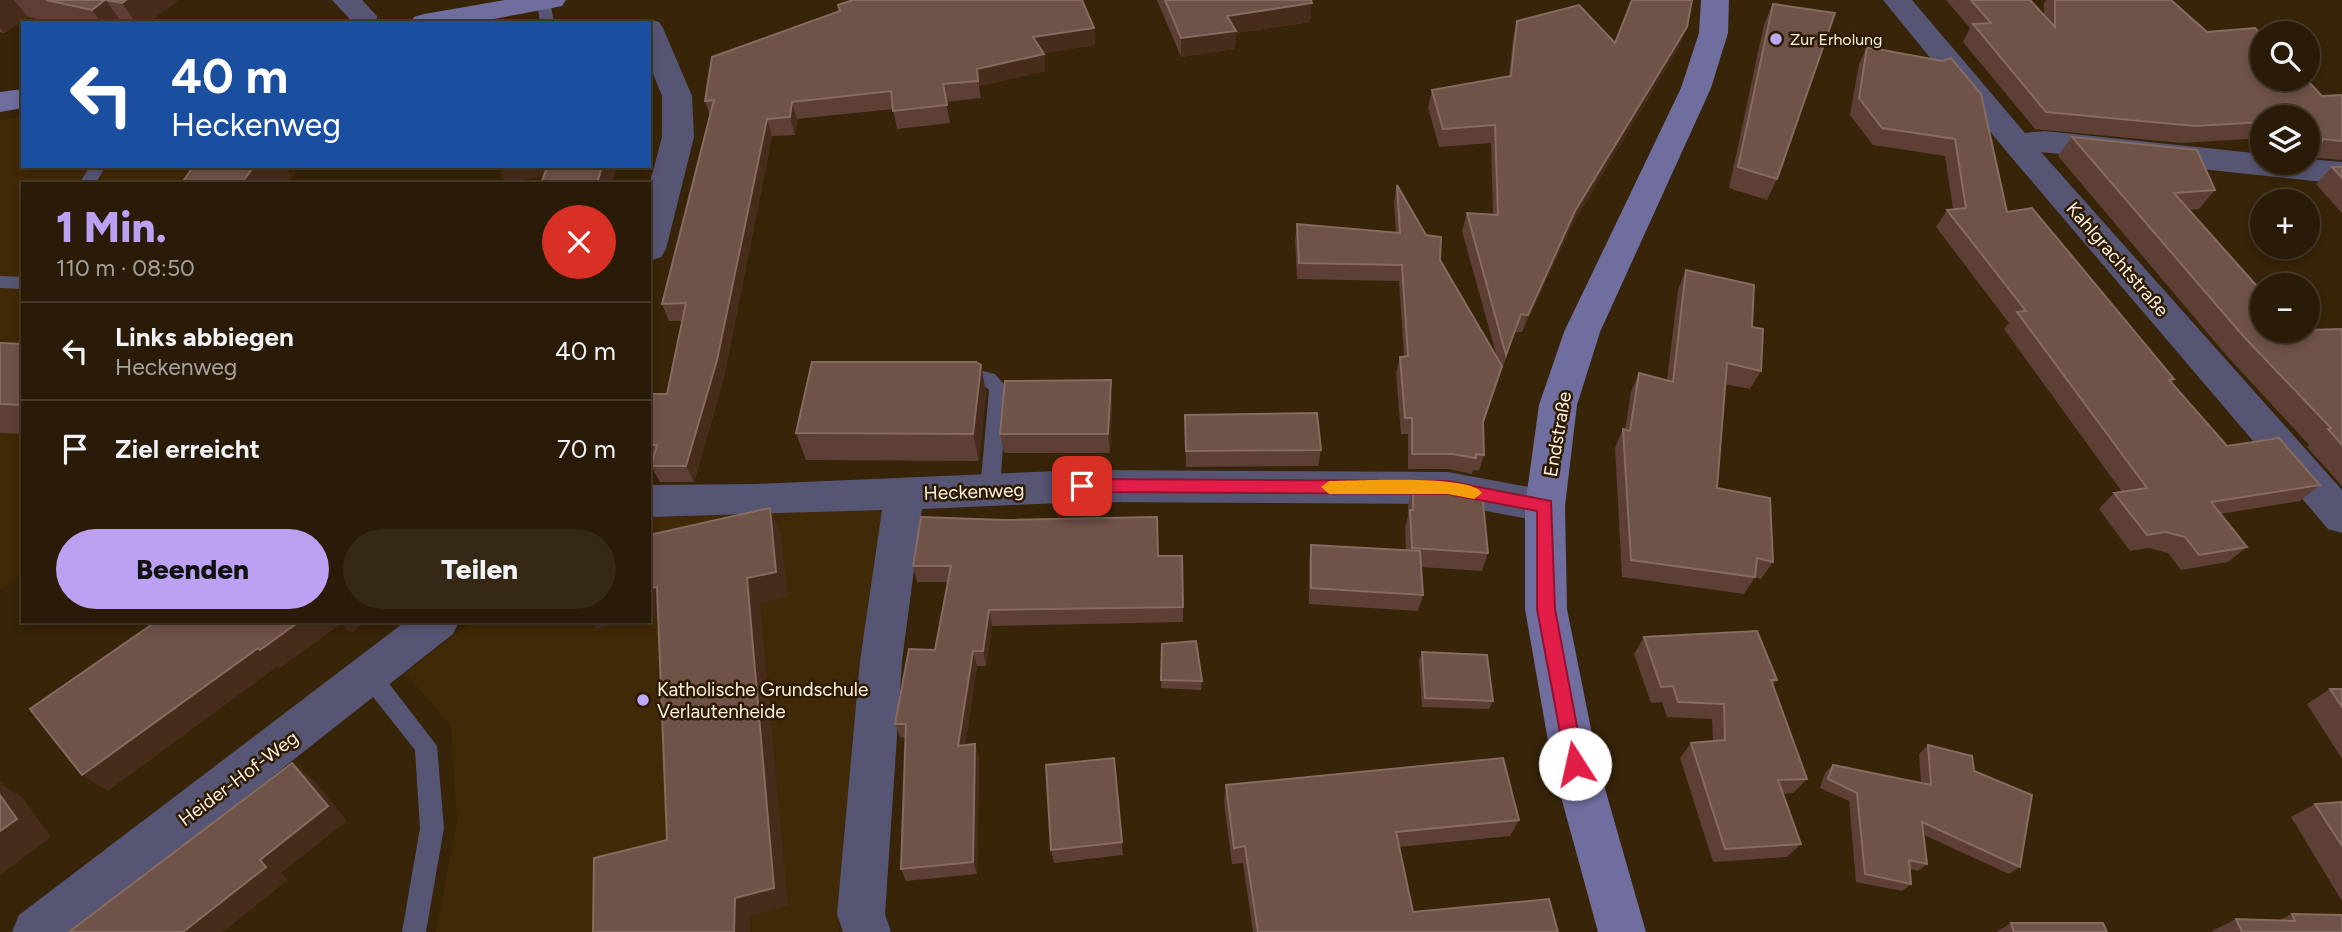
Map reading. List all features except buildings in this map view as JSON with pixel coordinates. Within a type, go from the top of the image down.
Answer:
[{"type":"main road","name":"Endstraße","points":[[1622,932],[1575,764],[1546,609],[1545,506],[1558,405],[1582,332],[1696,88],[1705,65],[1716,12],[1715,0]]},
{"type":"main road","points":[[441,21],[548,8]]},
{"type":"main road","points":[[0,102],[21,98]]},
{"type":"street","points":[[346,0],[363,16],[363,21]]},
{"type":"street","points":[[638,0],[646,21]]},
{"type":"street","name":"Kahlgrachtstraße","points":[[1896,0],[2017,144],[2342,517]]},
{"type":"street","points":[[651,33],[677,96],[678,137],[651,241]]},
{"type":"street","points":[[2017,144],[2045,141],[2342,173]]},
{"type":"street","name":"Heckenweg","points":[[651,501],[1082,486],[1448,488],[1545,506]]},
{"type":"street","name":"Heckenweg","points":[[867,932],[861,914],[881,661],[904,494]]},
{"type":"street","name":"Heider-Hof-Weg","points":[[36,932],[436,623]]},
{"type":"lane","points":[[10,283],[21,268]]},
{"type":"lane","points":[[939,372],[964,372],[989,379],[998,388],[990,490]]},
{"type":"lane","points":[[370,676],[426,746],[432,828],[414,932]]},
{"type":"shaded area","points":[[21,116],[21,168],[298,168],[290,182],[21,182],[21,575],[0,590],[0,120]]},
{"type":"shaded area","name":"Katholische Grundschule Verlautenheide","points":[[888,510],[861,661],[839,932],[436,932],[457,821],[451,726],[405,673],[470,623],[651,623],[651,516],[659,513]]},
{"type":"slow traffic","points":[[1329,487],[1448,488],[1474,493]]},
{"type":"place","name":"Zur Erholung","points":[[1776,39]]},
{"type":"place","name":"Katholische Grundschule Verlautenheide","points":[[643,700]]},
{"type":"route","points":[[1082,486],[1448,488],[1545,506],[1546,609],[1575,764]]}]
